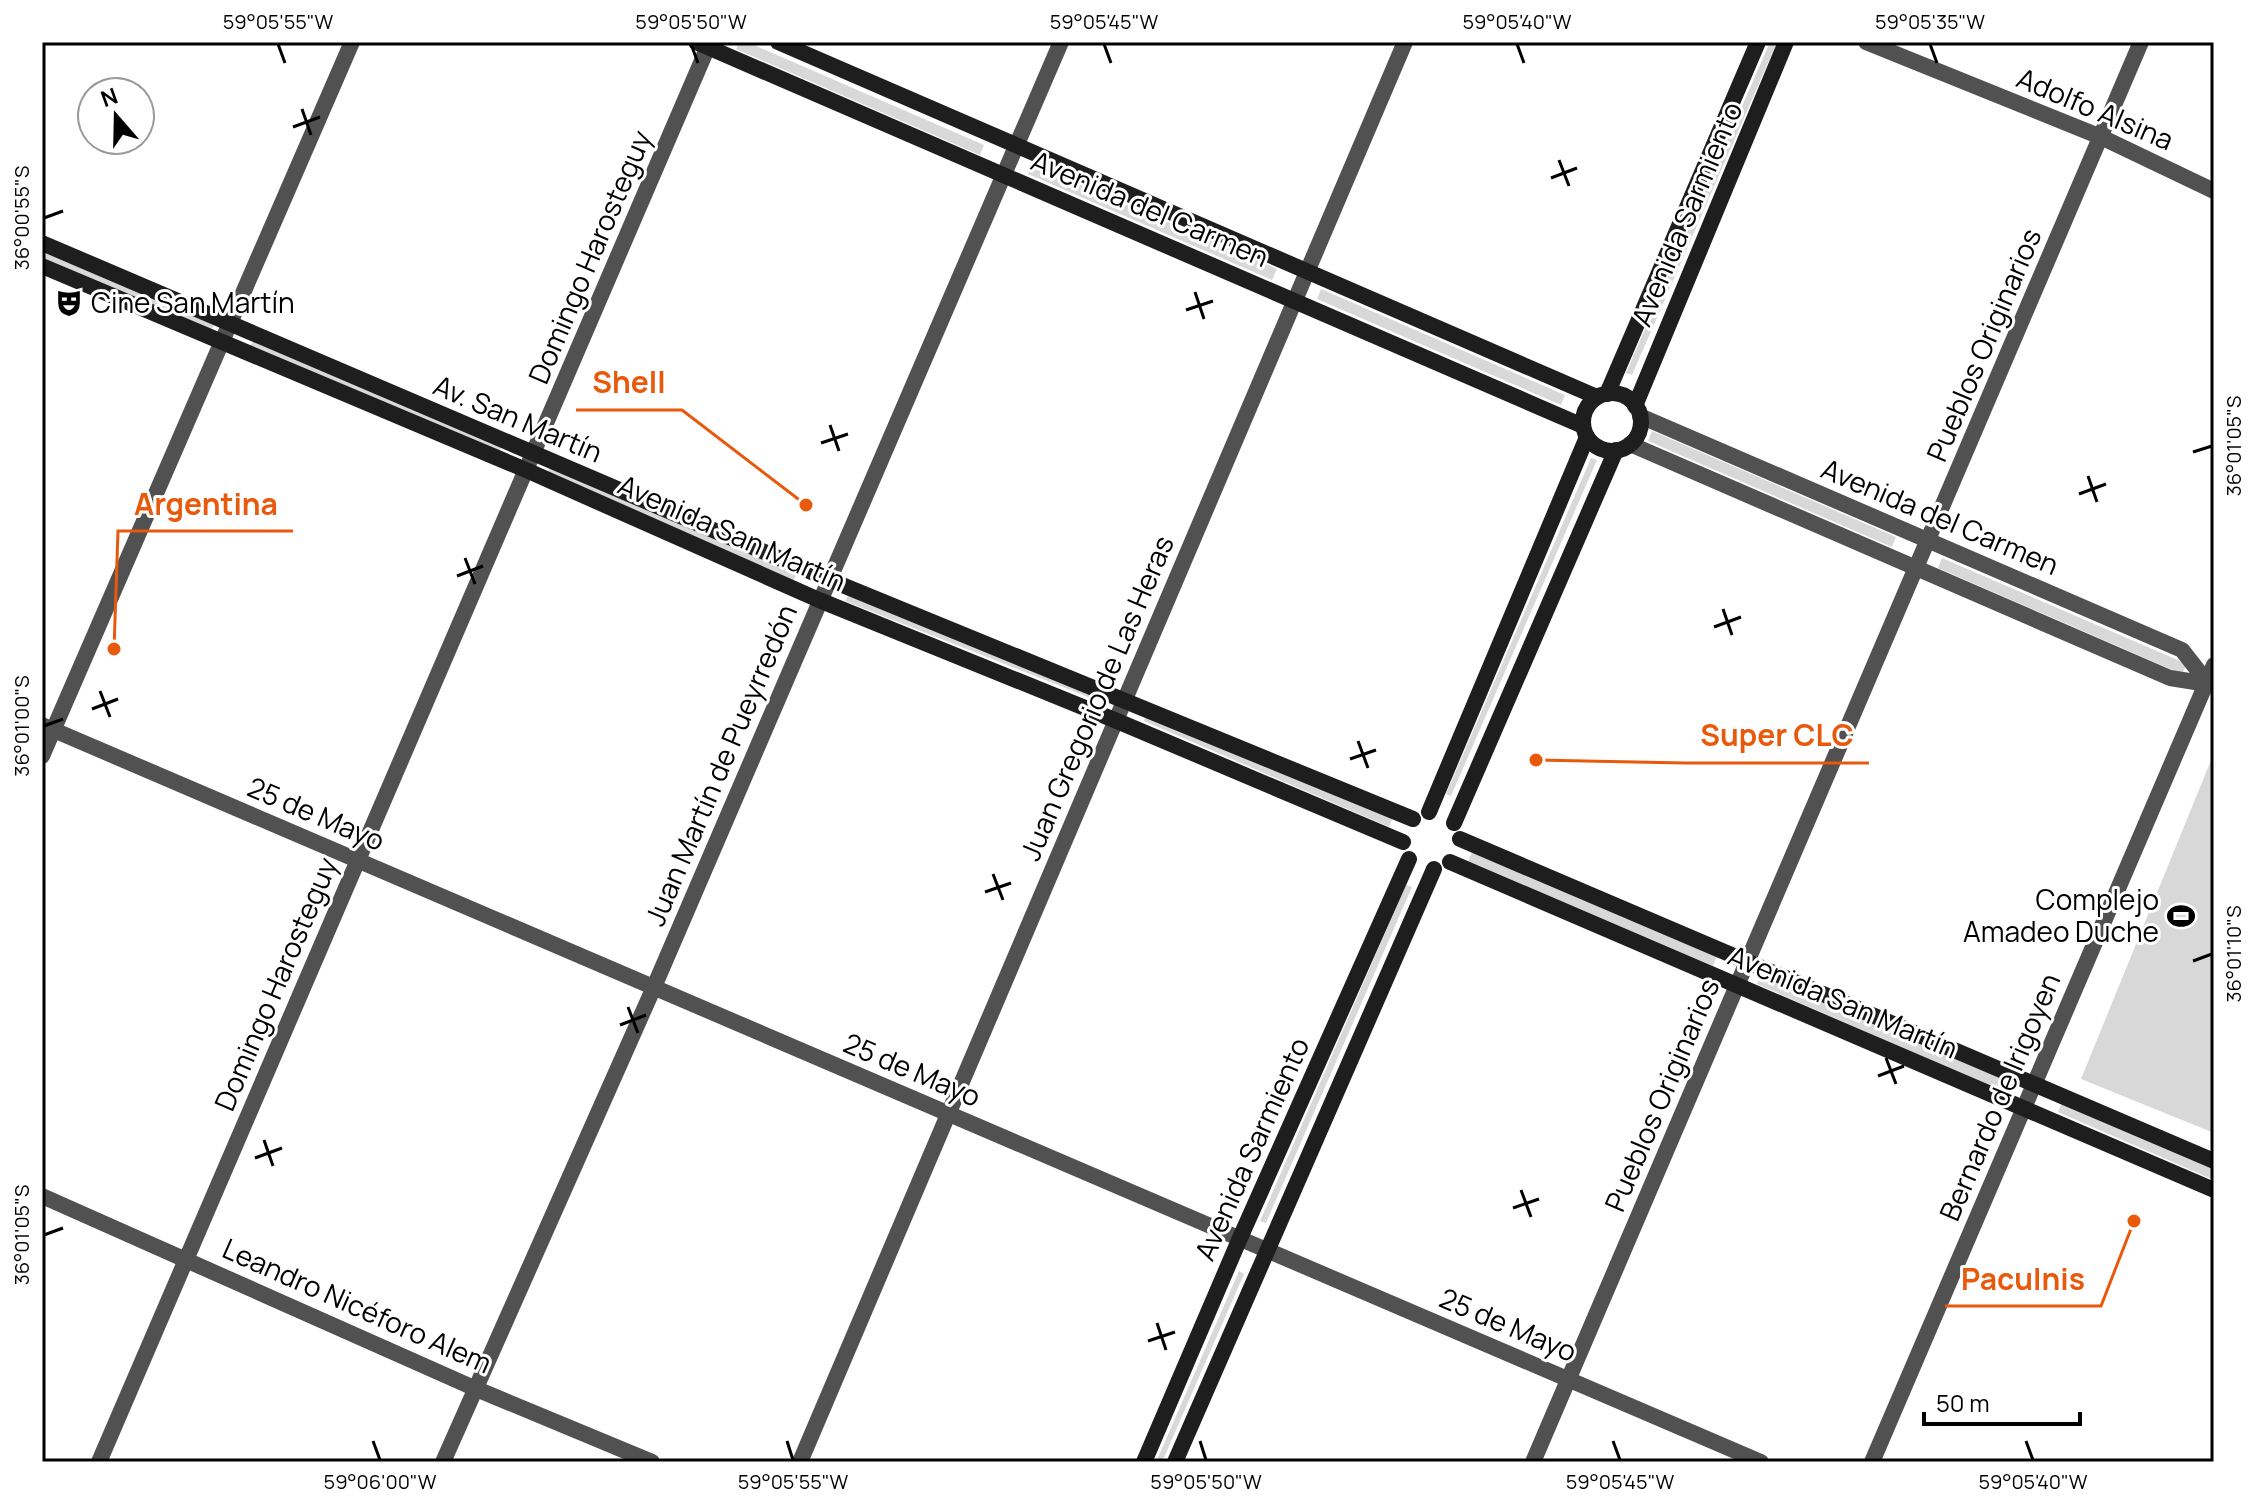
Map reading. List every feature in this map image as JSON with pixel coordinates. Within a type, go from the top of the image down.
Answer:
[{"type":"main road","name":"Avenida del Carmen","points":[[778,42],[1602,396]]},
{"type":"main road","name":"Avenida Sarmiento","points":[[1602,396],[1758,42]]},
{"type":"main road","name":"Avenida Sarmiento","points":[[1638,411],[1786,42]]},
{"type":"main road","name":"Avenida del Carmen","points":[[705,44],[1295,300],[1585,431]]},
{"type":"main road","points":[[42,243],[230,324]]},
{"type":"main road","name":"Avenida San Martín","points":[[42,266],[526,470],[819,600],[1403,842]]},
{"type":"main road","name":"Av. San Martín","points":[[230,324],[830,580]]},
{"type":"main road","points":[[1429,812],[1585,431],[1585,413],[1602,396],[1620,395],[1638,411],[1639,431],[1623,447],[1454,823]]},
{"type":"main road","points":[[1585,431],[1600,448],[1623,447]]},
{"type":"main road","name":"Avenida San Martín","points":[[830,580],[1413,819]]},
{"type":"main road","points":[[1429,812],[1445,815],[1454,823],[1460,839],[1458,852],[1450,862],[1434,869],[1421,867],[1409,859],[1403,842],[1406,829],[1413,819],[1429,812]]},
{"type":"main road","name":"Avenida San Martín","points":[[1460,839],[2214,1161]]},
{"type":"main road","name":"Avenida Sarmiento","points":[[1144,1462],[1409,859]]},
{"type":"main road","name":"Avenida San Martín","points":[[1450,862],[2214,1190]]},
{"type":"main road","name":"Avenida Sarmiento","points":[[1175,1462],[1434,869]]},
{"type":"street","points":[[42,756],[48,727],[230,324],[352,42]]},
{"type":"street","name":"Juan Martín de Pueyrredón","points":[[443,1462],[654,987],[1061,42]]},
{"type":"street","name":"Juan Gregorio de Las Heras","points":[[800,1462],[1405,42]]},
{"type":"street","name":"Adolfo Alsina","points":[[1866,42],[2101,137],[2214,191]]},
{"type":"street","name":"Pueblos Originarios","points":[[1533,1462],[2141,42]]},
{"type":"street","name":"Domingo Harosteguy","points":[[99,1462],[534,455],[705,44]]},
{"type":"street","name":"Avenida del Carmen","points":[[1638,411],[2182,650],[2210,683]]},
{"type":"street","name":"Avenida del Carmen","points":[[1623,447],[2170,678],[2210,683]]},
{"type":"street","name":"Bernardo de Irigoyen","points":[[1872,1462],[2210,683],[2214,665]]},
{"type":"street","name":"25 de Mayo","points":[[48,727],[1761,1462]]},
{"type":"street","name":"Leandro Nicéforo Alem","points":[[42,1196],[474,1388],[652,1462]]},
{"type":"shaded area","points":[[739,42],[747,42],[984,145],[980,155],[736,49]]},
{"type":"shaded area","points":[[1770,42],[1777,42],[1632,375],[1626,373]]},
{"type":"shaded area","points":[[1032,164],[1277,269],[1272,280],[1028,174]]},
{"type":"shaded area","points":[[42,252],[216,322],[211,330],[42,261]]},
{"type":"shaded area","points":[[1321,289],[1565,395],[1561,405],[1317,299]]},
{"type":"shaded area","points":[[254,341],[501,447],[499,453],[249,347]]},
{"type":"shaded area","points":[[1652,431],[1896,537],[1892,547],[1648,441]]},
{"type":"shaded area","points":[[1591,458],[1597,460],[1451,796],[1446,794]]},
{"type":"shaded area","points":[[550,468],[797,573],[793,582],[546,474]]},
{"type":"shaded area","points":[[1942,558],[2187,664],[2182,674],[1938,568]]},
{"type":"shaded area","points":[[849,594],[1098,690],[1093,699],[845,601]]},
{"type":"shaded area","points":[[1149,710],[1393,817],[1389,827],[1144,721]]},
{"type":"shaded area","name":"Complejo Amadeo Duche","points":[[2214,753],[2214,1133],[2081,1079]]},
{"type":"shaded area","points":[[1473,850],[1717,956],[1713,966],[1468,861]]},
{"type":"shaded area","points":[[1406,885],[1412,887],[1266,1223],[1260,1221]]},
{"type":"shaded area","points":[[1761,974],[2006,1080],[2001,1091],[1757,984]]},
{"type":"shaded area","points":[[2062,1102],[2214,1168],[2214,1180],[2058,1112]]},
{"type":"shaded area","points":[[1239,1271],[1244,1274],[1162,1462],[1156,1462]]},
{"type":"place","name":"Cine San Martín","points":[[69,303]]},
{"type":"place","name":"Shell","points":[[806,505]]},
{"type":"place","name":"Argentina","points":[[114,649]]},
{"type":"place","name":"Super CLC","points":[[1536,760]]},
{"type":"place","name":"Complejo Amadeo Duche","points":[[2181,916]]},
{"type":"place","name":"Paculnis","points":[[2134,1221]]}]
